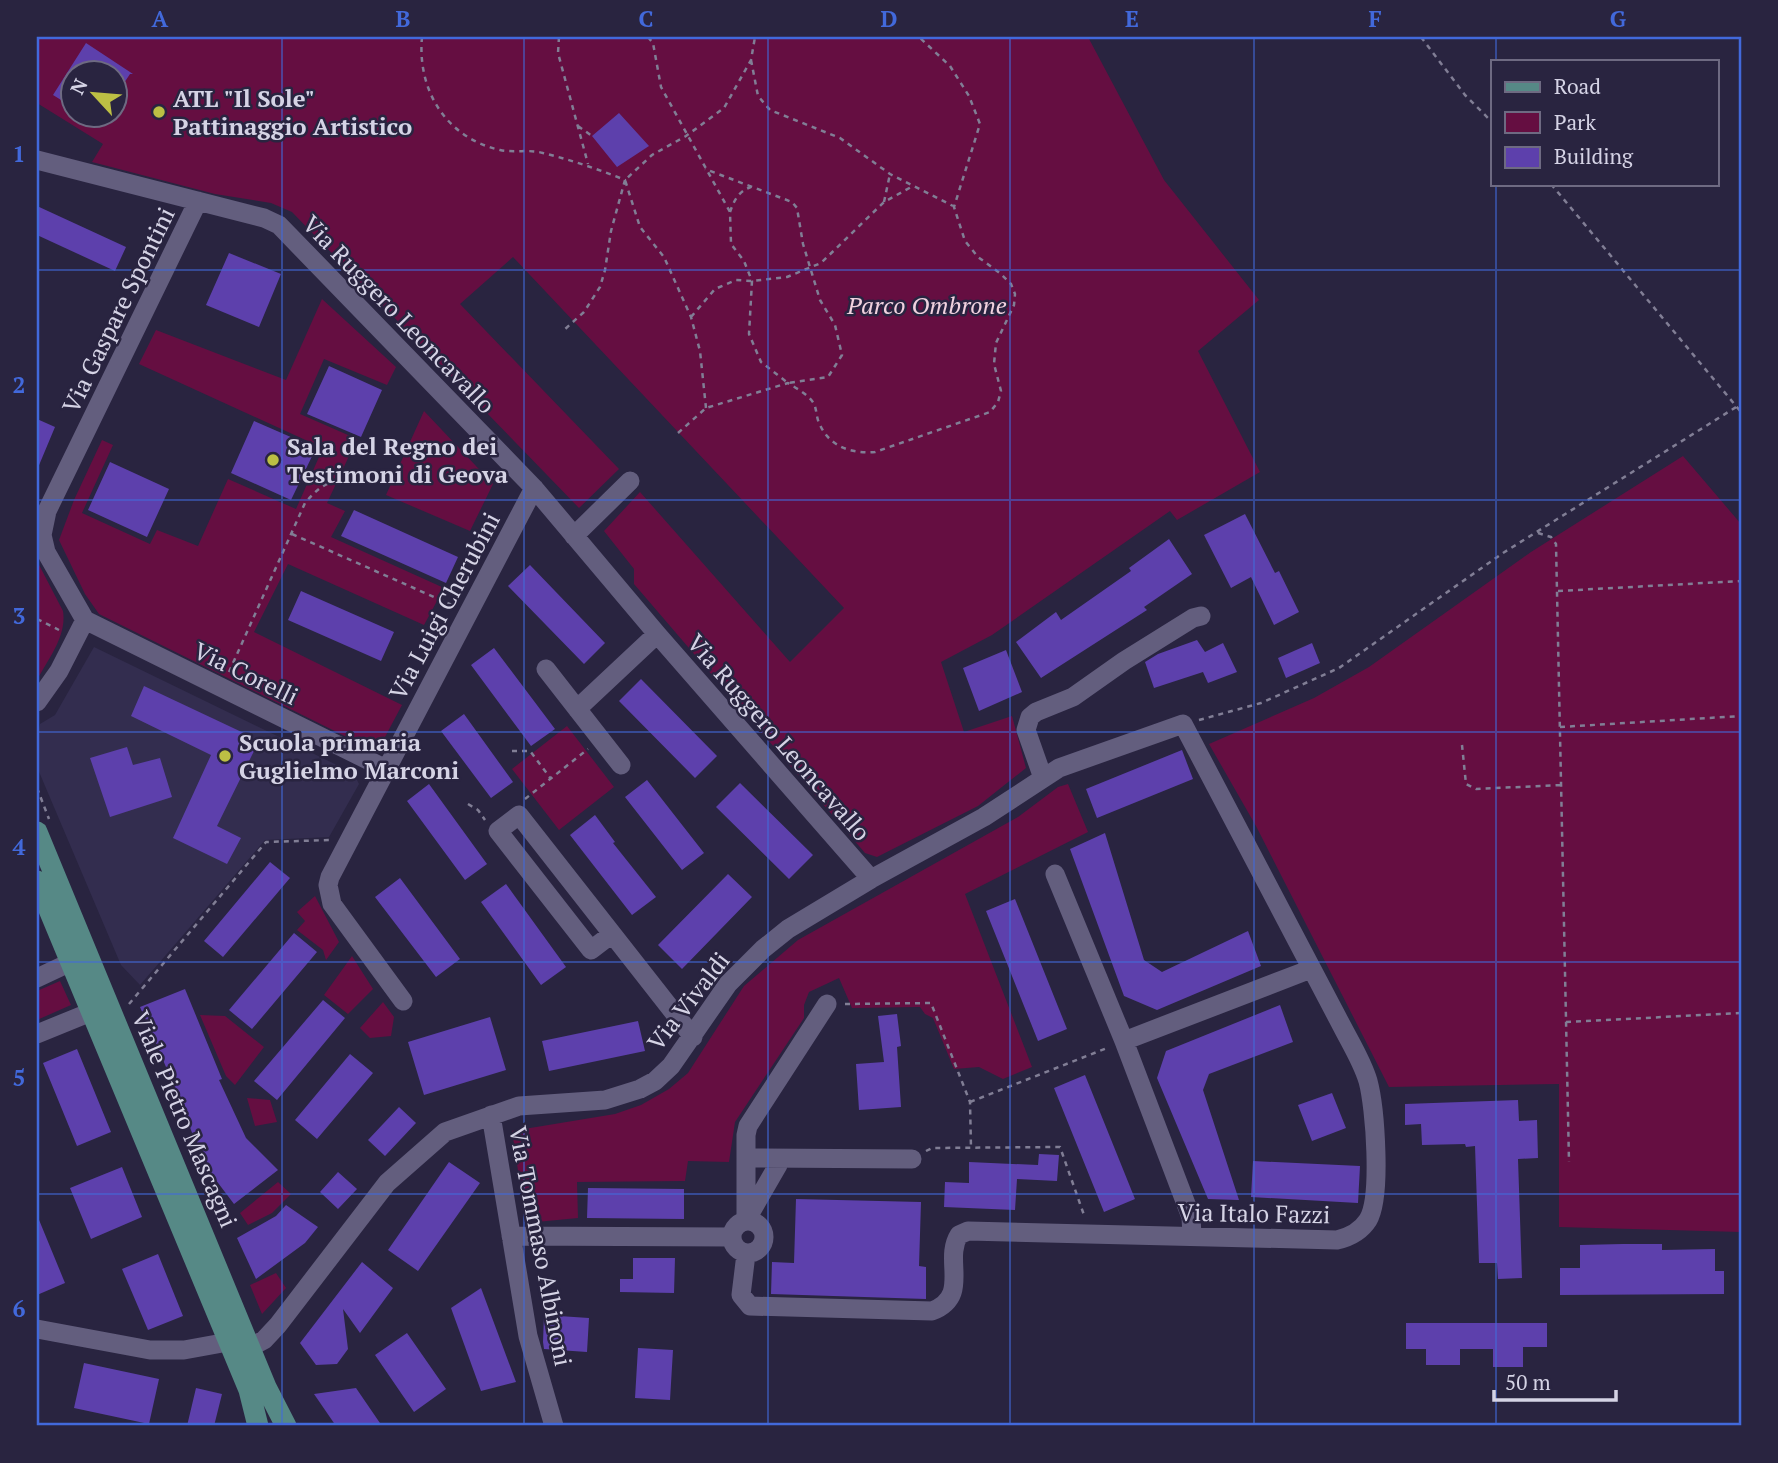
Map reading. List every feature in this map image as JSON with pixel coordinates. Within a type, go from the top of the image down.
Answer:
[{"type":"main road","name":"Viale Pietro Mascagni","points":[[37,832],[266,1387],[286,1426]]},
{"type":"main road","name":"Viale Pietro Mascagni","points":[[37,881],[249,1390],[258,1426]]},
{"type":"street","name":"Via Ruggero Leoncavallo","points":[[37,160],[264,218],[279,225],[534,488],[657,634],[871,879]]},
{"type":"street","name":"Via Gaspare Spontini","points":[[85,620],[46,552],[42,535],[44,519],[198,201]]},
{"type":"street","points":[[574,536],[630,481]]},
{"type":"street","name":"Via Luigi Cherubini","points":[[403,1001],[332,904],[328,885],[330,877],[534,488]]},
{"type":"street","points":[[1043,778],[1026,730],[1030,717],[1073,697],[1124,661],[1193,618],[1201,616]]},
{"type":"street","points":[[37,702],[59,671],[85,620]]},
{"type":"street","name":"Via Corelli","points":[[85,620],[386,769]]},
{"type":"street","points":[[577,709],[657,634]]},
{"type":"street","points":[[546,669],[621,765]]},
{"type":"street","name":"Via Vivaldi","points":[[251,1347],[278,1325],[387,1183],[419,1152],[445,1132],[519,1106],[605,1100],[640,1089],[655,1081],[671,1066],[693,1037],[728,984],[763,949],[788,929],[871,879],[984,817],[1059,768],[1183,724]]},
{"type":"street","name":"Via Italo Fazzi","points":[[746,1254],[741,1291],[743,1300],[750,1306],[932,1311],[944,1305],[952,1293],[955,1243],[963,1232],[1337,1240],[1358,1231],[1371,1213],[1375,1187],[1375,1136],[1368,1081],[1345,1032],[1183,724]]},
{"type":"street","points":[[612,934],[591,950],[498,831],[519,815],[693,1037]]},
{"type":"street","points":[[1055,874],[1124,1041],[1191,1217],[1192,1236]]},
{"type":"street","points":[[37,978],[71,962]]},
{"type":"street","points":[[1124,1041],[1311,969]]},
{"type":"street","points":[[746,1221],[748,1126],[827,1004]]},
{"type":"street","points":[[37,1034],[91,1012]]},
{"type":"street","name":"Via Tommaso Albinoni","points":[[491,1115],[528,1336],[554,1426]]},
{"type":"street","points":[[746,1158],[912,1159]]},
{"type":"street","points":[[746,1221],[761,1227],[764,1237],[757,1251],[746,1254],[737,1250],[731,1237],[734,1228],[746,1221],[779,1159]]},
{"type":"street","points":[[512,1236],[731,1237]]},
{"type":"street","points":[[37,1329],[150,1350],[184,1350],[228,1342]]},
{"type":"path","points":[[422,37],[425,82],[435,104],[449,124],[473,141],[500,150],[540,152],[571,162],[588,164],[625,180],[640,226],[664,257],[691,317],[701,351],[706,408]]},
{"type":"path","points":[[559,37],[558,53],[588,164]]},
{"type":"path","points":[[648,37],[653,43],[661,87],[730,212]]},
{"type":"path","points":[[564,330],[584,312],[600,288],[606,270],[611,231],[625,180],[652,155],[686,136],[724,108],[751,60],[755,37]]},
{"type":"path","points":[[754,186],[745,189],[734,199],[730,212],[731,244],[744,261],[752,281],[749,334],[761,362],[812,401],[819,425],[830,439],[846,450],[875,452],[990,412],[998,402],[1001,391],[994,364],[996,343],[1014,305],[1015,294],[1011,284],[978,257],[965,241],[954,207],[980,124],[969,96],[950,66],[919,37]]},
{"type":"path","points":[[1421,37],[1465,95],[1491,121]]},
{"type":"path","points":[[751,60],[758,96],[770,110],[840,138],[890,174],[954,207]]},
{"type":"path","points":[[578,126],[592,135]]},
{"type":"path","points":[[678,433],[706,408],[788,383],[828,377],[842,355],[835,326],[820,300],[803,244],[797,208],[792,202],[705,169]]},
{"type":"path","points":[[884,202],[890,174]]},
{"type":"path","points":[[691,317],[715,289],[736,281],[787,277],[821,263],[884,202],[913,186]]},
{"type":"path","points":[[1552,186],[1741,412]]},
{"type":"path","points":[[1183,724],[1261,703],[1339,668],[1492,561],[1741,404]]},
{"type":"path","points":[[222,688],[305,503],[323,486],[333,481],[368,482]]},
{"type":"path","points":[[1537,533],[1551,537],[1556,544],[1569,1162]]},
{"type":"path","points":[[292,534],[468,612]]},
{"type":"path","points":[[1558,592],[1741,581]]},
{"type":"path","points":[[37,619],[75,638]]},
{"type":"path","points":[[1560,727],[1741,716]]},
{"type":"path","points":[[519,815],[526,798],[601,739]]},
{"type":"path","points":[[1462,745],[1466,784],[1476,789],[1562,785]]},
{"type":"path","points":[[512,751],[530,751],[551,779]]},
{"type":"path","points":[[468,804],[498,831]]},
{"type":"path","points":[[126,1008],[267,842],[348,841]]},
{"type":"path","points":[[827,1004],[931,1003],[970,1102],[971,1148]]},
{"type":"path","points":[[1566,1022],[1741,1013]]},
{"type":"path","points":[[970,1102],[1124,1041]]},
{"type":"path","points":[[912,1159],[932,1148],[1060,1147],[1091,1235]]},
{"type":"shaded area","points":[[94,647],[345,769],[359,784],[329,837],[265,840],[140,985],[121,965],[37,767],[40,724],[55,715]]},
{"type":"green space","name":"Parco Ombrone","points":[[37,37],[1088,37],[1164,180],[1259,300],[1198,351],[1260,472],[1177,520],[1170,511],[992,635],[941,662],[964,732],[1012,716],[1026,768],[978,806],[877,857],[865,853],[634,584],[634,569],[604,531],[640,492],[790,662],[844,608],[513,257],[460,304],[619,469],[579,508],[292,212],[271,203],[215,194],[92,162],[103,144],[80,130],[130,130],[130,60],[60,60],[60,117],[37,103]]},
{"type":"green space","points":[[322,299],[396,367],[387,385],[324,359],[300,414],[357,439],[327,503],[345,511],[331,537],[444,588],[424,625],[288,564],[254,632],[402,705],[377,752],[99,614],[85,594],[59,540],[102,440],[113,445],[82,513],[150,544],[157,530],[198,546],[228,479],[296,509],[323,448],[139,364],[156,330],[286,380]]},
{"type":"green space","points":[[424,411],[493,484],[470,531],[386,495]]},
{"type":"green space","points":[[1683,456],[1741,524],[1741,1232],[1559,1227],[1559,1084],[1389,1087],[1256,826],[1209,744],[1314,698],[1369,667],[1531,552]]},
{"type":"green space","points":[[37,561],[63,611],[63,620],[56,647],[37,680]]},
{"type":"green space","points":[[567,726],[614,787],[559,830],[512,769]]},
{"type":"green space","points":[[1068,784],[1088,832],[965,894],[1032,1067],[1003,1079],[979,1067],[954,1069],[933,1018],[925,1014],[920,1007],[852,1008],[839,978],[809,992],[804,1005],[804,1018],[735,1122],[729,1162],[688,1161],[685,1181],[577,1182],[578,1218],[526,1223],[512,1131],[615,1114],[641,1105],[669,1089],[688,1073],[744,986],[798,940],[1018,817],[1058,787]]},
{"type":"green space","points":[[315,896],[339,942],[326,960],[323,950],[297,930],[305,921],[297,912]]},
{"type":"green space","points":[[352,956],[373,989],[348,1014],[324,995]]},
{"type":"green space","points":[[60,981],[71,1005],[37,1020],[37,991]]},
{"type":"green space","points":[[383,1002],[394,1017],[391,1036],[370,1038],[360,1028]]},
{"type":"green space","points":[[200,1015],[225,1016],[264,1047],[235,1085],[226,1076]]},
{"type":"green space","points":[[247,1098],[270,1100],[277,1122],[255,1126]]},
{"type":"green space","points":[[278,1182],[291,1194],[272,1213],[248,1225],[240,1213]]},
{"type":"green space","points":[[276,1273],[286,1288],[262,1314],[250,1285]]},
{"type":"building","points":[[86,43],[112,60],[75,60]]},
{"type":"building","points":[[60,84],[60,99],[53,95]]},
{"type":"building","points":[[619,113],[649,146],[617,167],[592,136]]},
{"type":"building","points":[[37,206],[126,247],[115,271],[37,235]]},
{"type":"building","points":[[229,253],[281,274],[259,327],[206,305]]},
{"type":"building","points":[[329,366],[382,390],[361,437],[307,414]]},
{"type":"building","points":[[37,419],[55,427],[37,470]]},
{"type":"building","name":"Sala del Regno dei Testimoni di Geova","points":[[254,421],[316,448],[291,500],[231,473]]},
{"type":"building","points":[[110,462],[169,489],[147,537],[88,510]]},
{"type":"building","points":[[354,510],[458,557],[446,583],[341,536]]},
{"type":"building","points":[[1245,514],[1275,573],[1279,571],[1299,612],[1274,625],[1251,577],[1231,588],[1204,535]]},
{"type":"building","points":[[1169,539],[1192,574],[1144,607],[1147,610],[1041,678],[1016,642],[1056,612],[1061,620],[1131,571],[1129,568]]},
{"type":"building","points":[[530,565],[605,643],[584,664],[508,586]]},
{"type":"building","points":[[301,591],[394,632],[381,661],[288,620]]},
{"type":"building","points":[[1197,640],[1205,652],[1223,643],[1237,672],[1208,683],[1203,672],[1154,688],[1145,662],[1158,654]]},
{"type":"building","points":[[1312,643],[1320,663],[1286,678],[1278,658]]},
{"type":"building","points":[[494,648],[555,729],[531,746],[471,665]]},
{"type":"building","points":[[1006,650],[1022,692],[979,711],[963,668]]},
{"type":"building","points":[[641,679],[717,756],[695,778],[619,701]]},
{"type":"building","points":[[144,686],[248,735],[254,751],[217,826],[241,838],[227,864],[173,838],[211,755],[131,716]]},
{"type":"building","points":[[464,714],[513,782],[491,798],[441,731]]},
{"type":"building","points":[[127,747],[133,765],[160,758],[172,797],[110,817],[90,758]]},
{"type":"building","points":[[1182,750],[1193,779],[1097,818],[1086,789]]},
{"type":"building","points":[[647,780],[704,853],[682,870],[625,797]]},
{"type":"building","points":[[740,783],[813,855],[789,879],[716,807]]},
{"type":"building","points":[[429,784],[487,864],[465,880],[407,801]]},
{"type":"building","points":[[595,815],[615,842],[613,843],[656,897],[632,915],[570,835]]},
{"type":"building","points":[[1105,833],[1144,960],[1162,972],[1248,931],[1261,966],[1157,1010],[1124,996],[1070,849]]},
{"type":"building","points":[[270,862],[290,878],[223,957],[204,941]]},
{"type":"building","points":[[728,874],[752,897],[682,969],[658,945]]},
{"type":"building","points":[[400,878],[460,959],[436,977],[375,897]]},
{"type":"building","points":[[506,884],[566,967],[541,985],[481,902]]},
{"type":"building","points":[[1015,899],[1067,1029],[1038,1041],[986,911]]},
{"type":"building","points":[[294,933],[317,952],[252,1029],[229,1010]]},
{"type":"building","points":[[185,989],[222,1079],[219,1080],[246,1138],[278,1170],[234,1204],[203,1163],[179,1097],[140,1007]]},
{"type":"building","points":[[323,1000],[345,1018],[277,1100],[254,1081]]},
{"type":"building","points":[[1280,1005],[1293,1042],[1209,1074],[1203,1090],[1239,1200],[1208,1199],[1157,1078],[1166,1051]]},
{"type":"building","points":[[897,1014],[901,1046],[897,1047],[901,1107],[859,1110],[856,1064],[884,1062],[878,1016]]},
{"type":"building","points":[[490,1017],[506,1070],[424,1095],[408,1042]]},
{"type":"building","points":[[638,1021],[645,1051],[549,1071],[542,1041]]},
{"type":"building","points":[[77,1049],[111,1132],[77,1146],[43,1063]]},
{"type":"building","points":[[350,1054],[373,1073],[317,1139],[295,1120]]},
{"type":"building","points":[[1085,1075],[1135,1199],[1104,1212],[1054,1088]]},
{"type":"building","points":[[1332,1093],[1346,1128],[1312,1141],[1298,1105]]},
{"type":"building","points":[[1518,1100],[1519,1121],[1537,1120],[1538,1158],[1518,1159],[1522,1278],[1498,1279],[1497,1263],[1479,1263],[1475,1146],[1422,1145],[1421,1124],[1405,1125],[1405,1104]]},
{"type":"building","points":[[399,1107],[416,1123],[385,1156],[368,1140]]},
{"type":"building","points":[[1039,1154],[1059,1155],[1057,1181],[1017,1179],[1015,1210],[944,1207],[945,1182],[969,1183],[969,1162],[1038,1165]]},
{"type":"building","points":[[1253,1161],[1360,1166],[1358,1203],[1251,1197]]},
{"type":"building","points":[[449,1162],[480,1183],[418,1271],[388,1250]]},
{"type":"building","points":[[122,1167],[142,1217],[91,1239],[70,1188]]},
{"type":"building","points":[[338,1172],[357,1189],[338,1209],[320,1192]]},
{"type":"building","points":[[588,1188],[684,1189],[684,1219],[587,1218]]},
{"type":"building","points":[[796,1199],[921,1202],[919,1266],[926,1267],[926,1299],[771,1294],[772,1262],[794,1263]]},
{"type":"building","points":[[286,1205],[318,1227],[305,1243],[256,1279],[237,1238],[276,1216]]},
{"type":"building","points":[[37,1215],[65,1283],[37,1295]]},
{"type":"building","points":[[1662,1244],[1662,1250],[1715,1249],[1715,1271],[1724,1271],[1724,1294],[1560,1295],[1560,1268],[1580,1268],[1580,1245]]},
{"type":"building","points":[[158,1254],[183,1316],[148,1330],[122,1269]]},
{"type":"building","points":[[633,1258],[675,1258],[674,1293],[620,1292],[620,1279],[633,1279]]},
{"type":"building","points":[[362,1262],[393,1288],[360,1333],[343,1309],[348,1349],[337,1364],[316,1365],[300,1343]]},
{"type":"building","points":[[481,1288],[516,1382],[481,1391],[451,1308]]},
{"type":"building","points":[[544,1315],[589,1318],[587,1352],[544,1349]]},
{"type":"building","points":[[1406,1323],[1547,1323],[1547,1347],[1523,1347],[1523,1367],[1493,1367],[1493,1349],[1460,1349],[1460,1365],[1426,1365],[1426,1349],[1406,1349]]},
{"type":"building","points":[[407,1333],[446,1389],[414,1412],[375,1355]]},
{"type":"building","points":[[638,1348],[673,1350],[670,1400],[635,1398]]},
{"type":"building","points":[[84,1363],[159,1379],[149,1424],[74,1408]]},
{"type":"building","points":[[196,1388],[222,1394],[214,1426],[187,1426]]},
{"type":"building","points":[[356,1388],[382,1426],[336,1426],[314,1394]]},
{"type":"place","name":"ATL \"Il Sole\" Pattinaggio Artistico","points":[[159,112]]},
{"type":"place","name":"Sala del Regno dei Testimoni di Geova","points":[[273,460]]},
{"type":"place","name":"Scuola primaria Guglielmo Marconi","points":[[225,756]]}]
